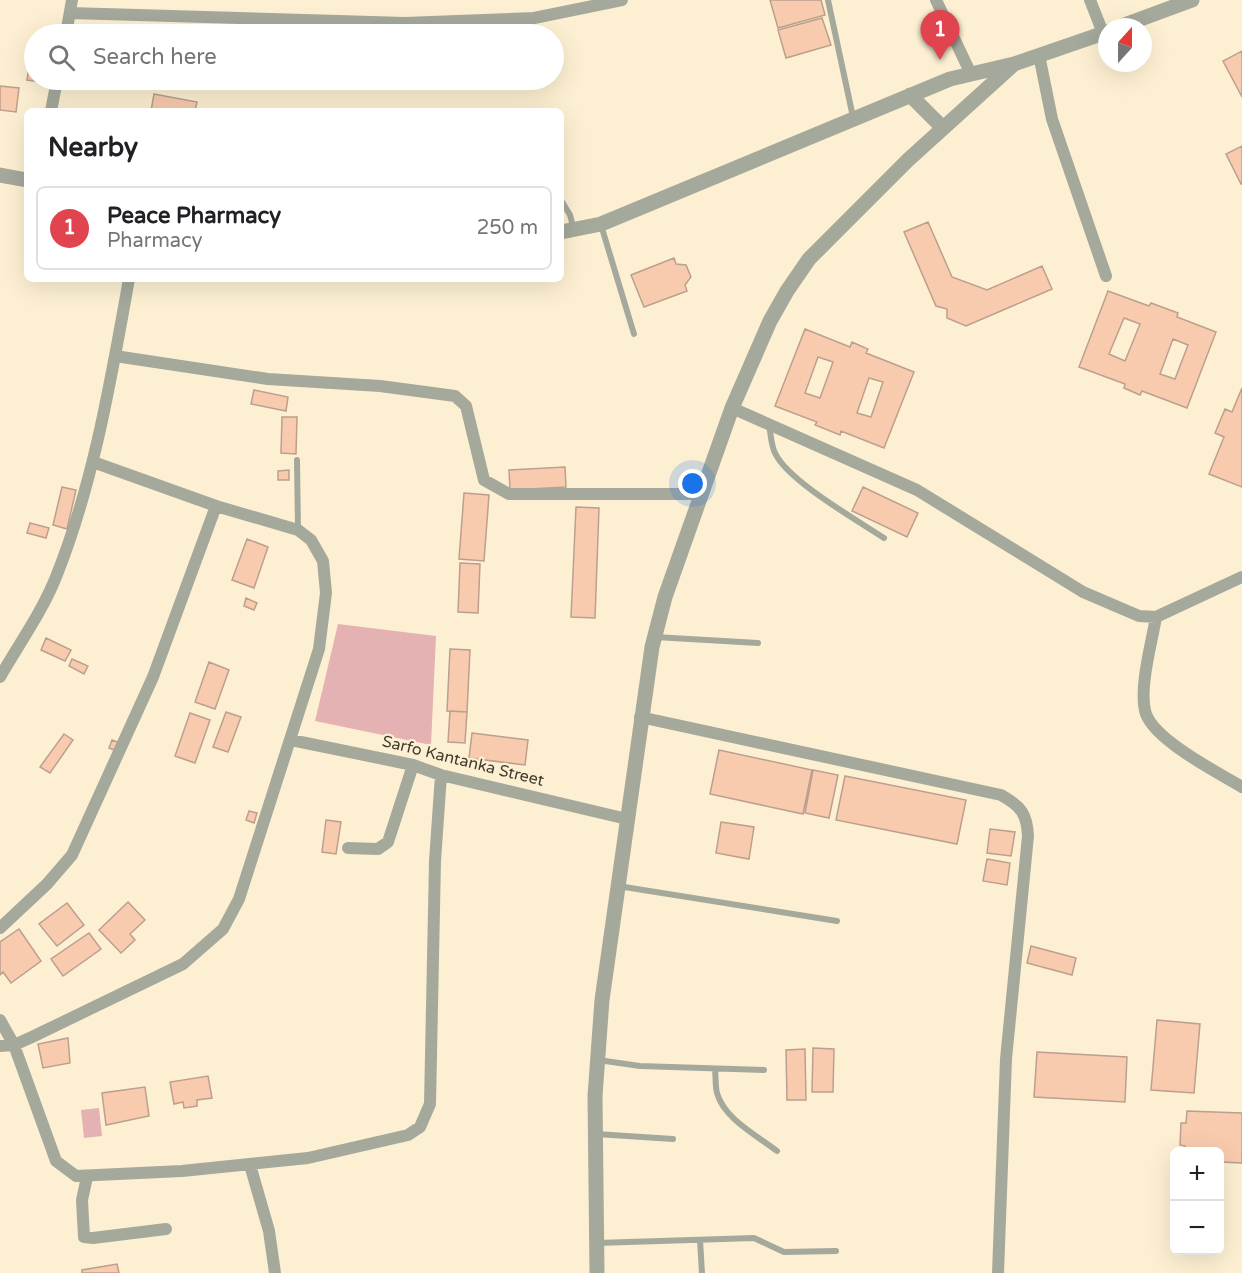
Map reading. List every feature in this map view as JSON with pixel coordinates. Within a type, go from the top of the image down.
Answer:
[{"type":"street","points":[[68,24],[71,6],[405,23],[534,18],[622,0]]},
{"type":"street","points":[[936,0],[970,72]]},
{"type":"street","points":[[1090,0],[1098,18]]},
{"type":"street","points":[[1143,18],[1192,0]]},
{"type":"street","points":[[568,231],[601,224],[970,72],[1014,64],[1098,34]]},
{"type":"street","points":[[1039,55],[1052,119],[1106,276]]},
{"type":"street","points":[[597,1273],[595,1134],[598,1060],[602,1000],[617,886],[640,717],[654,637],[700,494],[732,408],[770,321],[809,259],[943,128],[1014,64]]},
{"type":"street","points":[[52,108],[55,90]]},
{"type":"street","points":[[910,95],[943,128]]},
{"type":"street","points":[[0,175],[24,179]]},
{"type":"street","points":[[0,677],[56,578],[93,462],[128,282]]},
{"type":"street","points":[[114,356],[268,379],[380,386],[455,396],[466,406],[484,480],[509,494],[700,494]]},
{"type":"street","points":[[732,408],[769,422],[917,490],[1083,592],[1139,616],[1156,617],[1242,577]]},
{"type":"street","points":[[0,1046],[14,1045],[183,964],[223,929],[239,899],[319,649],[326,593],[323,561],[312,540],[298,530],[216,506],[93,462]]},
{"type":"street","points":[[0,928],[47,884],[72,855],[153,677],[216,506]]},
{"type":"street","points":[[1156,617],[1144,695],[1147,715],[1160,733],[1242,787]]},
{"type":"street","points":[[640,717],[1001,795],[1023,810],[1028,822],[1028,836],[1006,1059],[998,1273]]},
{"type":"street","name":"Sarfo Kantanka Street","points":[[291,740],[413,765],[441,775],[627,819]]},
{"type":"street","points":[[348,848],[378,849],[388,842],[413,765]]},
{"type":"street","points":[[0,1020],[14,1045],[56,1161],[76,1176],[250,1165],[308,1158],[408,1135],[420,1127],[426,1117],[429,1104],[435,872],[441,775]]},
{"type":"street","points":[[250,1165],[269,1231],[275,1273]]},
{"type":"street","points":[[87,1177],[82,1200],[84,1237],[93,1238],[166,1228]]},
{"type":"lane","points":[[828,0],[854,118]]},
{"type":"lane","points":[[564,205],[570,215],[568,231]]},
{"type":"lane","points":[[601,224],[634,334]]},
{"type":"lane","points":[[769,422],[774,451],[779,460],[809,488],[884,538]]},
{"type":"lane","points":[[297,460],[298,530]]},
{"type":"lane","points":[[654,637],[758,643]]},
{"type":"lane","points":[[617,886],[837,921]]},
{"type":"lane","points":[[598,1060],[640,1066],[764,1070]]},
{"type":"lane","points":[[715,1070],[716,1092],[721,1102],[735,1119],[777,1151]]},
{"type":"lane","points":[[595,1134],[673,1139]]},
{"type":"lane","points":[[596,1243],[754,1238],[784,1252],[836,1251]]},
{"type":"lane","points":[[700,1240],[702,1273]]},
{"type":"shaded area","points":[[338,624],[436,636],[431,745],[315,721]]},
{"type":"shaded area","points":[[99,1108],[102,1136],[84,1138],[81,1110]]},
{"type":"building","points":[[770,0],[821,0],[825,15],[778,28]]},
{"type":"building","points":[[822,18],[831,45],[786,58],[778,30]]},
{"type":"building","points":[[1242,51],[1242,97],[1223,61]]},
{"type":"building","points":[[0,86],[19,88],[16,112],[0,110]]},
{"type":"building","points":[[154,94],[197,102],[196,108],[152,108]]},
{"type":"building","points":[[1242,146],[1242,184],[1241,184],[1226,154]]},
{"type":"building","points":[[928,222],[952,277],[987,290],[1042,266],[1052,289],[966,326],[947,318],[947,309],[936,306],[904,232]]},
{"type":"building","points":[[674,258],[676,264],[686,265],[691,277],[685,285],[687,291],[644,307],[631,275]]},
{"type":"building","points":[[1108,291],[1149,306],[1151,303],[1178,313],[1177,317],[1216,332],[1187,408],[1142,391],[1140,395],[1124,388],[1125,384],[1079,367]],"holes":[[[1124,318],[1140,324],[1125,361],[1109,354]],[[1173,339],[1188,345],[1175,379],[1160,374]]]},
{"type":"building","points":[[805,329],[850,347],[852,342],[868,349],[866,353],[914,372],[884,448],[841,431],[840,435],[815,425],[817,422],[775,406]],"holes":[[[818,357],[833,362],[820,398],[805,393]],[[869,378],[883,382],[871,417],[857,413]]]},
{"type":"building","points":[[1242,388],[1242,487],[1209,474],[1224,437],[1215,433],[1225,409],[1232,412]]},
{"type":"building","points":[[254,390],[288,397],[286,411],[251,404]]},
{"type":"building","points":[[282,417],[297,417],[296,454],[281,453]]},
{"type":"building","points":[[565,467],[566,487],[510,490],[509,470]]},
{"type":"building","points":[[289,470],[289,480],[278,480],[278,471]]},
{"type":"building","points":[[62,487],[76,490],[67,529],[53,525]]},
{"type":"building","points":[[863,487],[918,513],[907,537],[852,511]]},
{"type":"building","points":[[464,493],[489,495],[484,561],[459,559]]},
{"type":"building","points":[[576,507],[599,508],[595,618],[571,617]]},
{"type":"building","points":[[30,523],[49,528],[46,538],[27,533]]},
{"type":"building","points":[[247,539],[268,547],[254,588],[232,580]]},
{"type":"building","points":[[460,563],[480,564],[478,613],[458,612]]},
{"type":"building","points":[[246,598],[257,603],[254,610],[244,606]]},
{"type":"building","points":[[46,638],[71,650],[65,661],[41,650]]},
{"type":"building","points":[[450,649],[470,650],[467,712],[447,711]]},
{"type":"building","points":[[72,659],[88,666],[84,674],[69,666]]},
{"type":"building","points":[[209,662],[229,670],[215,709],[195,702]]},
{"type":"building","points":[[450,711],[467,712],[465,743],[448,742]]},
{"type":"building","points":[[226,712],[241,717],[228,752],[213,747]]},
{"type":"building","points":[[190,713],[210,720],[195,763],[175,756]]},
{"type":"building","points":[[472,733],[528,740],[525,765],[469,758]]},
{"type":"building","points":[[64,734],[73,740],[50,773],[40,767]]},
{"type":"building","points":[[112,740],[120,743],[117,751],[109,748]]},
{"type":"building","points":[[719,750],[812,770],[803,814],[710,794]]},
{"type":"building","points":[[813,770],[838,775],[829,818],[805,813]]},
{"type":"building","points":[[845,776],[966,800],[957,844],[836,820]]},
{"type":"building","points":[[249,811],[257,813],[254,823],[246,820]]},
{"type":"building","points":[[326,820],[341,822],[336,854],[322,852]]},
{"type":"building","points":[[721,822],[754,827],[749,859],[716,853]]},
{"type":"building","points":[[990,829],[1015,832],[1011,856],[987,853]]},
{"type":"building","points":[[987,859],[1010,863],[1007,885],[983,881]]},
{"type":"building","points":[[128,902],[145,920],[130,934],[135,940],[121,953],[99,930]]},
{"type":"building","points":[[67,903],[84,925],[57,946],[39,924]]},
{"type":"building","points":[[19,929],[41,961],[11,983],[3,972],[0,975],[0,942]]},
{"type":"building","points":[[89,933],[101,949],[63,976],[51,959]]},
{"type":"building","points":[[1031,946],[1076,958],[1072,975],[1027,963]]},
{"type":"building","points":[[1157,1020],[1200,1024],[1194,1093],[1151,1090]]},
{"type":"building","points":[[68,1038],[70,1063],[43,1068],[38,1044]]},
{"type":"building","points":[[813,1048],[834,1049],[833,1092],[812,1092]]},
{"type":"building","points":[[805,1049],[806,1100],[787,1100],[786,1050]]},
{"type":"building","points":[[1037,1052],[1127,1057],[1125,1102],[1034,1097]]},
{"type":"building","points":[[208,1076],[212,1098],[197,1100],[197,1106],[184,1108],[183,1102],[174,1104],[170,1082]]},
{"type":"building","points":[[145,1087],[149,1116],[106,1125],[102,1093]]},
{"type":"building","points":[[1187,1111],[1242,1113],[1242,1163],[1224,1162],[1224,1147],[1180,1145],[1181,1123],[1186,1123]]},
{"type":"building","points":[[117,1264],[119,1273],[82,1273],[82,1270]]},
{"type":"place","name":"Peace Pharmacy","points":[[940,60]]}]
